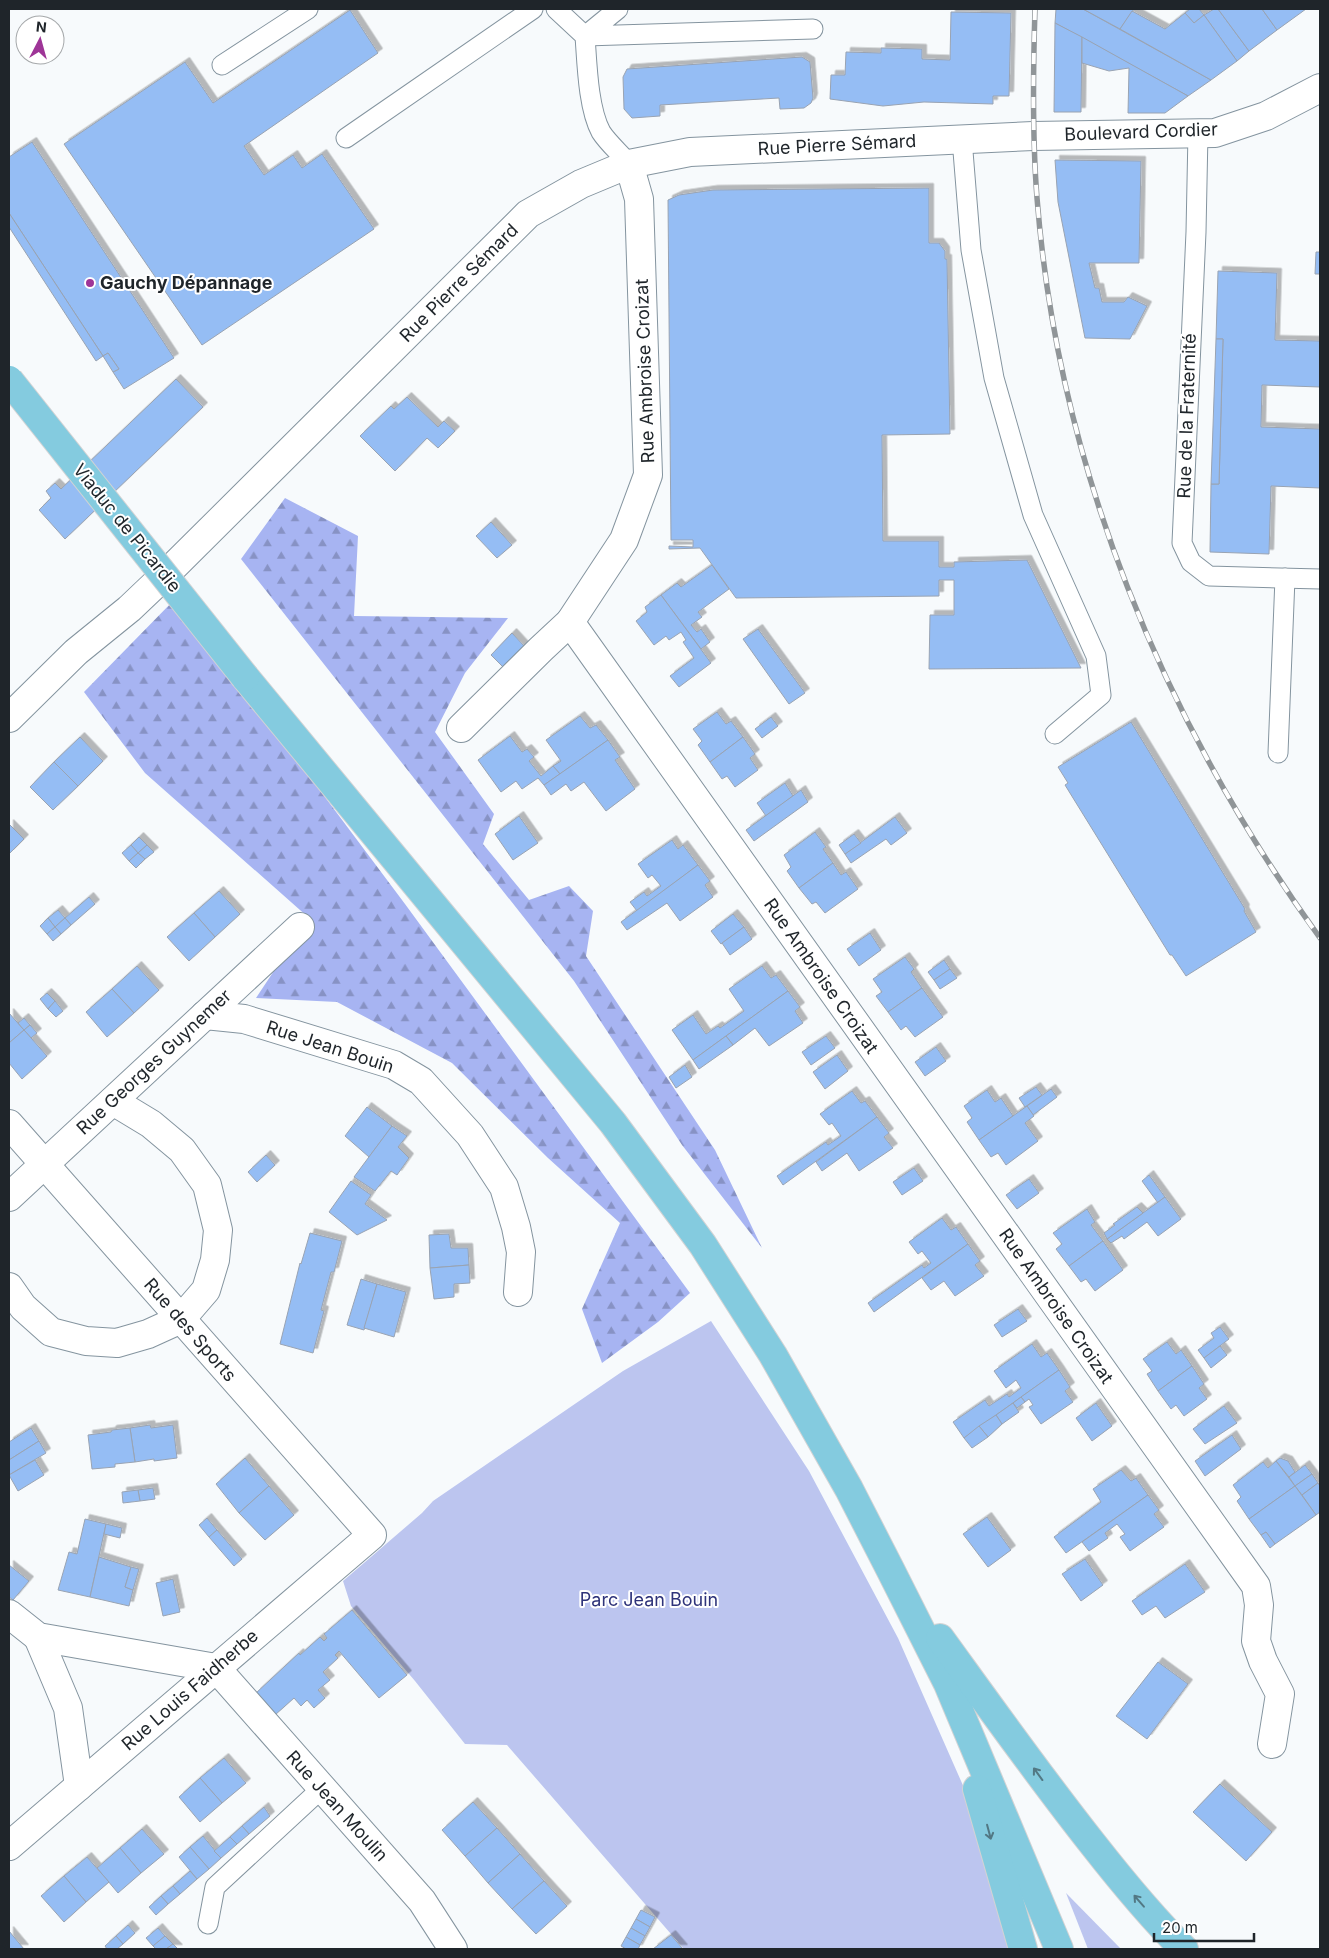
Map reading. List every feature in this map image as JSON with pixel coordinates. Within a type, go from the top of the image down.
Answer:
[{"type":"main road","name":"Viaduc de Picardie","points":[[9,380],[245,677],[613,1123],[702,1245],[773,1355],[849,1489],[890,1569]]},
{"type":"main road","points":[[890,1569],[948,1684],[1060,1949]]},
{"type":"main road","points":[[890,1569],[1054,1795],[1122,1880],[1164,1929],[1184,1949]]},
{"type":"main road","points":[[948,1684],[1023,1949]]},
{"type":"street","name":"Boulevard Cordier","points":[[1044,136],[1215,133],[1266,116],[1318,94]]},
{"type":"street","name":"Rue Pierre Sémard","points":[[9,718],[76,652],[129,609],[169,571],[528,214],[581,184],[629,164],[690,152],[1044,136]]},
{"type":"street","name":"Rue Ambroise Croizat","points":[[629,164],[640,200],[648,475],[624,540],[570,622],[1256,1586],[1259,1605],[1256,1641],[1263,1661],[1280,1694],[1272,1744]]},
{"type":"street","points":[[461,728],[570,622]]},
{"type":"street","name":"Rue Georges Guynemer","points":[[9,1197],[300,928]]},
{"type":"street","name":"Rue Jean Bouin","points":[[205,1015],[244,1019],[394,1065],[421,1081],[470,1135],[504,1187],[521,1252],[518,1292]]},
{"type":"street","points":[[9,1287],[23,1307],[51,1332],[86,1341],[117,1343],[148,1334],[181,1319],[206,1290],[215,1260],[218,1230],[207,1185],[182,1150],[151,1124],[113,1101]]},
{"type":"street","name":"Rue des Sports","points":[[9,1124],[372,1535]]},
{"type":"street","name":"Rue Louis Faidherbe","points":[[9,1846],[372,1535]]},
{"type":"street","points":[[9,1614],[38,1637],[216,1668]]},
{"type":"street","points":[[38,1637],[68,1708],[79,1786]]},
{"type":"street","name":"Rue Jean Moulin","points":[[216,1668],[422,1901],[452,1949]]},
{"type":"lane","points":[[222,65],[308,9]]},
{"type":"lane","points":[[346,138],[534,9]]},
{"type":"lane","points":[[556,9],[584,36],[593,107],[602,132],[629,164]]},
{"type":"lane","points":[[584,36],[618,9]]},
{"type":"lane","points":[[584,36],[813,29]]},
{"type":"lane","name":"Rue de la Fraternité","points":[[1198,133],[1196,232],[1182,543],[1190,562],[1210,576],[1320,579]]},
{"type":"lane","points":[[962,139],[971,250],[994,378],[1033,515],[1096,656],[1101,695],[1054,734]]},
{"type":"lane","points":[[1278,753],[1285,578]]},
{"type":"lane","points":[[208,1924],[215,1887],[321,1789]]},
{"type":"green space","points":[[285,498],[358,536],[354,616],[508,618],[465,673],[435,732],[494,814],[483,844],[529,900],[569,886],[593,911],[586,956],[715,1150],[762,1248],[682,1145],[574,981],[241,559]]},
{"type":"green space","points":[[176,598],[405,904],[690,1293],[658,1322],[602,1363],[582,1309],[620,1223],[548,1158],[452,1063],[337,1002],[256,998],[309,918],[145,773],[84,692]]},
{"type":"green space","name":"Parc Jean Bouin","points":[[711,1321],[809,1471],[898,1638],[965,1790],[1016,1949],[684,1949],[507,1745],[465,1744],[415,1681],[351,1606],[343,1581],[422,1513],[433,1501],[623,1371]]},
{"type":"green space","points":[[1066,1893],[1121,1949],[1088,1949]]},
{"type":"building","points":[[1056,9],[1083,9],[1211,80],[1188,96],[1055,23]]},
{"type":"building","points":[[1083,9],[1134,9],[1120,29]]},
{"type":"building","points":[[1190,9],[1199,9],[1204,15],[1194,23],[1185,13]]},
{"type":"building","points":[[1214,9],[1218,9],[1249,51],[1237,61],[1204,15]]},
{"type":"building","points":[[1218,9],[1262,9],[1277,30],[1249,51]]},
{"type":"building","points":[[1262,9],[1306,9],[1277,30]]},
{"type":"building","points":[[350,10],[378,53],[244,146],[264,175],[293,155],[302,168],[322,154],[374,229],[202,345],[64,144],[185,62],[213,103]]},
{"type":"building","points":[[1132,11],[1165,29],[1185,13],[1194,23],[1204,15],[1237,61],[1211,80],[1120,29]]},
{"type":"building","points":[[951,12],[1011,13],[1009,96],[993,96],[993,104],[924,102],[883,106],[830,99],[831,75],[845,75],[846,52],[881,53],[881,48],[922,49],[922,59],[950,60]]},
{"type":"building","points":[[1055,23],[1082,37],[1081,112],[1054,112]]},
{"type":"building","points":[[1082,37],[1188,96],[1165,113],[1128,113],[1129,68],[1109,71],[1082,63]]},
{"type":"building","points":[[802,57],[810,62],[813,98],[811,103],[804,108],[780,109],[779,98],[660,105],[660,116],[632,118],[624,109],[623,77],[627,69]]},
{"type":"building","name":"Gauchy Dépannage","points":[[32,142],[174,358],[124,389],[113,372],[119,369],[108,353],[103,356],[9,213],[9,157]]},
{"type":"building","points":[[1055,160],[1141,161],[1139,263],[1089,263],[1095,288],[1099,288],[1102,302],[1124,302],[1128,297],[1147,306],[1130,339],[1085,338],[1058,202]]},
{"type":"building","points":[[929,188],[929,243],[939,243],[945,251],[945,259],[947,259],[950,434],[882,435],[883,541],[939,541],[939,567],[954,567],[954,562],[1027,560],[1081,668],[929,669],[930,615],[954,615],[954,580],[939,580],[939,596],[736,598],[700,548],[669,549],[669,546],[693,547],[693,540],[671,540],[668,200],[679,195],[713,190]]},
{"type":"building","points":[[9,213],[103,356],[96,361],[9,227]]},
{"type":"building","points":[[1316,252],[1320,252],[1320,274],[1315,274]]},
{"type":"building","points":[[1218,271],[1277,273],[1275,340],[1320,341],[1320,387],[1262,385],[1261,427],[1320,429],[1320,488],[1271,486],[1269,554],[1210,552],[1211,484],[1219,484],[1223,339],[1216,339]]},
{"type":"building","points":[[1216,339],[1223,339],[1219,484],[1211,484]]},
{"type":"building","points":[[108,353],[119,369],[113,372],[103,356]]},
{"type":"building","points":[[176,379],[203,407],[65,539],[39,510],[51,498],[46,491],[55,483],[61,489]]},
{"type":"building","points":[[407,397],[438,427],[444,421],[455,431],[438,448],[427,438],[395,471],[360,436],[391,406],[394,409]]},
{"type":"building","points":[[491,522],[512,545],[497,558],[476,536]]},
{"type":"building","points":[[712,565],[729,589],[698,612],[702,617],[691,625],[697,632],[701,629],[710,642],[701,649],[661,595],[677,583],[681,587]]},
{"type":"building","points":[[661,595],[711,663],[679,687],[670,676],[694,658],[683,642],[686,640],[681,632],[669,640],[666,636],[654,645],[636,621],[647,612],[645,607]]},
{"type":"building","points":[[758,629],[805,693],[789,704],[743,639]]},
{"type":"building","points":[[512,633],[526,648],[505,669],[491,655]]},
{"type":"building","points":[[717,712],[726,724],[731,721],[743,737],[710,762],[698,745],[702,741],[693,729]]},
{"type":"building","points":[[580,716],[590,728],[596,725],[608,740],[560,774],[553,766],[561,761],[546,740]]},
{"type":"building","points":[[771,717],[778,726],[762,738],[755,729]]},
{"type":"building","points":[[1131,722],[1245,909],[1244,911],[1256,932],[1186,976],[1172,955],[1170,955],[1065,785],[1068,783],[1058,767]]},
{"type":"building","points":[[510,736],[522,752],[527,749],[534,757],[529,761],[541,776],[553,766],[560,774],[544,785],[538,778],[522,789],[516,781],[501,792],[478,760]]},
{"type":"building","points":[[80,737],[103,761],[78,786],[54,762]]},
{"type":"building","points":[[743,737],[755,754],[750,758],[758,770],[735,787],[727,776],[722,779],[710,762]]},
{"type":"building","points":[[608,740],[620,757],[615,760],[635,789],[606,811],[584,782],[571,791],[566,784],[551,795],[544,785]]},
{"type":"building","points":[[54,762],[78,786],[53,810],[30,787]]},
{"type":"building","points":[[785,783],[793,796],[766,816],[757,803]]},
{"type":"building","points":[[801,790],[808,802],[754,841],[746,830]]},
{"type":"building","points":[[519,816],[538,843],[513,860],[495,834]]},
{"type":"building","points":[[895,817],[907,833],[891,845],[886,839],[851,863],[845,854]]},
{"type":"building","points":[[9,824],[24,839],[9,854]]},
{"type":"building","points":[[815,832],[826,847],[823,849],[833,863],[799,888],[787,871],[791,867],[784,855]]},
{"type":"building","points":[[854,834],[861,843],[845,854],[839,845]]},
{"type":"building","points":[[139,837],[147,845],[138,853],[131,845]]},
{"type":"building","points":[[672,840],[678,849],[683,845],[698,865],[637,911],[630,902],[644,892],[647,896],[661,886],[652,875],[648,878],[638,864]]},
{"type":"building","points":[[131,845],[138,853],[129,861],[122,853]]},
{"type":"building","points":[[147,845],[154,852],[145,859],[138,853]]},
{"type":"building","points":[[138,853],[145,859],[136,868],[129,861]]},
{"type":"building","points":[[833,863],[841,875],[846,872],[858,889],[825,913],[816,902],[812,904],[799,888]]},
{"type":"building","points":[[698,865],[710,881],[705,885],[713,897],[680,921],[667,903],[627,930],[621,922]]},
{"type":"building","points":[[219,891],[240,914],[215,937],[194,913]]},
{"type":"building","points":[[89,897],[95,904],[71,925],[65,918]]},
{"type":"building","points":[[58,910],[65,918],[55,927],[48,918]]},
{"type":"building","points":[[194,913],[215,937],[189,961],[167,937]]},
{"type":"building","points":[[733,914],[744,927],[721,944],[711,931]]},
{"type":"building","points":[[48,918],[55,927],[47,934],[40,926]]},
{"type":"building","points":[[65,918],[71,925],[61,934],[55,927]]},
{"type":"building","points":[[55,927],[61,934],[53,941],[47,934]]},
{"type":"building","points":[[744,927],[752,939],[730,955],[722,943]]},
{"type":"building","points":[[870,933],[881,950],[859,966],[847,949]]},
{"type":"building","points":[[905,957],[914,969],[911,972],[922,988],[888,1012],[876,996],[882,992],[873,979]]},
{"type":"building","points":[[944,960],[950,969],[934,980],[928,972]]},
{"type":"building","points":[[137,966],[159,990],[134,1013],[112,989]]},
{"type":"building","points":[[762,966],[771,978],[776,975],[788,991],[693,1060],[672,1030],[693,1015],[706,1034],[718,1026],[720,1028],[744,1011],[729,989]]},
{"type":"building","points":[[950,969],[957,978],[940,989],[934,980]]},
{"type":"building","points":[[922,988],[943,1017],[915,1037],[906,1026],[901,1030],[888,1012]]},
{"type":"building","points":[[112,989],[134,1013],[107,1037],[86,1012]]},
{"type":"building","points":[[788,991],[800,1007],[795,1011],[803,1023],[769,1046],[755,1028],[733,1045],[726,1036]]},
{"type":"building","points":[[47,993],[55,1001],[48,1009],[40,999]]},
{"type":"building","points":[[55,1001],[63,1011],[56,1017],[48,1009]]},
{"type":"building","points":[[9,1013],[24,1030],[9,1043]]},
{"type":"building","points":[[24,1018],[30,1025],[24,1030],[18,1023]]},
{"type":"building","points":[[30,1025],[37,1033],[31,1038],[24,1030]]},
{"type":"building","points":[[24,1030],[47,1056],[22,1079],[9,1063],[9,1043]]},
{"type":"building","points":[[726,1036],[733,1045],[699,1069],[693,1060]]},
{"type":"building","points":[[826,1036],[835,1048],[811,1065],[802,1052]]},
{"type":"building","points":[[936,1047],[946,1061],[925,1076],[915,1062]]},
{"type":"building","points":[[837,1055],[848,1071],[825,1089],[813,1072]]},
{"type":"building","points":[[685,1065],[692,1077],[676,1088],[669,1077]]},
{"type":"building","points":[[1036,1087],[1042,1095],[1025,1107],[1019,1098]]},
{"type":"building","points":[[1051,1089],[1057,1097],[1033,1115],[1027,1106]]},
{"type":"building","points":[[987,1090],[995,1102],[1001,1098],[1013,1116],[979,1140],[967,1122],[972,1118],[964,1106]]},
{"type":"building","points":[[852,1091],[861,1103],[865,1101],[877,1117],[783,1185],[777,1176],[826,1142],[828,1145],[841,1136],[832,1123],[829,1125],[820,1114]]},
{"type":"building","points":[[1027,1106],[1034,1116],[1025,1123],[1038,1141],[1006,1165],[998,1153],[991,1157],[979,1140]]},
{"type":"building","points":[[367,1107],[392,1126],[369,1157],[345,1136]]},
{"type":"building","points":[[877,1117],[889,1133],[884,1137],[893,1148],[859,1171],[847,1153],[822,1171],[816,1162]]},
{"type":"building","points":[[392,1126],[407,1136],[398,1147],[409,1158],[397,1175],[391,1171],[375,1191],[354,1177]]},
{"type":"building","points":[[266,1155],[275,1165],[257,1182],[248,1172]]},
{"type":"building","points":[[914,1168],[923,1181],[902,1195],[893,1182]]},
{"type":"building","points":[[1149,1175],[1165,1197],[1158,1203],[1142,1181]]},
{"type":"building","points":[[1029,1179],[1039,1193],[1017,1209],[1006,1195]]},
{"type":"building","points":[[351,1181],[371,1195],[365,1204],[387,1220],[357,1235],[329,1212]]},
{"type":"building","points":[[1165,1197],[1181,1219],[1158,1236],[1147,1222],[1124,1239],[1122,1236],[1111,1243],[1107,1239]]},
{"type":"building","points":[[1137,1207],[1143,1213],[1107,1239],[1104,1233]]},
{"type":"building","points":[[1087,1209],[1095,1222],[1091,1225],[1103,1241],[1069,1266],[1056,1249],[1062,1244],[1053,1233]]},
{"type":"building","points":[[942,1218],[951,1230],[956,1227],[968,1244],[874,1312],[868,1303],[922,1265],[924,1268],[931,1263],[922,1251],[918,1254],[909,1242]]},
{"type":"building","points":[[310,1233],[342,1241],[321,1310],[324,1311],[313,1353],[280,1344],[300,1263]]},
{"type":"building","points":[[449,1234],[451,1248],[468,1248],[469,1265],[430,1268],[429,1235]]},
{"type":"building","points":[[1103,1241],[1123,1270],[1095,1291],[1086,1279],[1081,1282],[1069,1266]]},
{"type":"building","points":[[968,1244],[980,1261],[975,1265],[984,1276],[955,1296],[944,1281],[931,1290],[922,1278]]},
{"type":"building","points":[[469,1265],[470,1283],[454,1284],[454,1297],[434,1299],[430,1268]]},
{"type":"building","points":[[361,1279],[377,1284],[364,1330],[347,1325]]},
{"type":"building","points":[[377,1284],[406,1292],[394,1337],[364,1328]]},
{"type":"building","points":[[1018,1309],[1027,1321],[1002,1337],[994,1325]]},
{"type":"building","points":[[1220,1327],[1229,1339],[1204,1358],[1198,1350],[1214,1338],[1211,1333]]},
{"type":"building","points":[[1167,1342],[1176,1354],[1181,1350],[1192,1366],[1158,1391],[1147,1374],[1152,1371],[1143,1359]]},
{"type":"building","points":[[1032,1344],[1041,1357],[1047,1353],[1059,1370],[964,1438],[953,1422],[985,1400],[989,1406],[1007,1394],[1009,1397],[1021,1388],[1016,1380],[1006,1388],[994,1371]]},
{"type":"building","points":[[1220,1346],[1227,1355],[1211,1368],[1204,1358]]},
{"type":"building","points":[[1192,1366],[1204,1384],[1199,1388],[1207,1399],[1184,1416],[1176,1405],[1171,1409],[1158,1391]]},
{"type":"building","points":[[1059,1370],[1070,1387],[1065,1391],[1073,1402],[1041,1424],[1029,1407],[1033,1405],[1029,1399],[1025,1402],[1021,1397]]},
{"type":"building","points":[[1021,1397],[1025,1402],[1017,1408],[1013,1403]]},
{"type":"building","points":[[1013,1403],[1019,1412],[1002,1424],[996,1415]]},
{"type":"building","points":[[1096,1403],[1112,1426],[1092,1441],[1076,1418]]},
{"type":"building","points":[[1224,1406],[1237,1423],[1205,1444],[1193,1429]]},
{"type":"building","points":[[996,1415],[1002,1424],[988,1437],[979,1426]]},
{"type":"building","points":[[150,1425],[151,1428],[173,1425],[177,1458],[135,1462],[130,1428]]},
{"type":"building","points":[[979,1426],[988,1437],[972,1448],[964,1438]]},
{"type":"building","points":[[31,1428],[39,1441],[9,1460],[9,1442]]},
{"type":"building","points":[[130,1428],[135,1462],[115,1464],[115,1467],[92,1469],[88,1435]]},
{"type":"building","points":[[1232,1435],[1241,1449],[1205,1476],[1195,1461]]},
{"type":"building","points":[[39,1441],[46,1453],[9,1475],[9,1460]]},
{"type":"building","points":[[245,1458],[269,1486],[239,1513],[216,1484]]},
{"type":"building","points":[[1280,1458],[1288,1461],[1295,1472],[1289,1477],[1276,1461]]},
{"type":"building","points":[[35,1460],[44,1475],[18,1491],[9,1475]]},
{"type":"building","points":[[1276,1461],[1295,1486],[1249,1519],[1237,1501],[1241,1497],[1233,1485],[1263,1462],[1268,1468]]},
{"type":"building","points":[[1305,1465],[1312,1474],[1295,1486],[1289,1477]]},
{"type":"building","points":[[1121,1470],[1131,1481],[1136,1478],[1148,1495],[1066,1553],[1054,1537],[1101,1502],[1093,1489]]},
{"type":"building","points":[[1312,1474],[1318,1483],[1302,1495],[1295,1486]]},
{"type":"building","points":[[1318,1483],[1320,1486],[1320,1512],[1316,1515],[1302,1495]]},
{"type":"building","points":[[269,1486],[294,1515],[265,1540],[239,1513]]},
{"type":"building","points":[[1295,1486],[1316,1515],[1275,1544],[1266,1532],[1261,1535],[1249,1519]]},
{"type":"building","points":[[153,1488],[155,1499],[140,1501],[138,1490]]},
{"type":"building","points":[[138,1490],[140,1501],[123,1503],[122,1492]]},
{"type":"building","points":[[1148,1495],[1159,1510],[1154,1514],[1164,1527],[1130,1551],[1120,1537],[1125,1534],[1117,1524],[1105,1533],[1108,1538],[1089,1551],[1082,1542]]},
{"type":"building","points":[[987,1517],[1011,1550],[988,1567],[963,1534]]},
{"type":"building","points":[[207,1518],[217,1530],[209,1537],[199,1525]]},
{"type":"building","points":[[85,1519],[106,1524],[90,1597],[58,1590],[69,1552],[77,1554]]},
{"type":"building","points":[[106,1524],[122,1528],[120,1538],[104,1534]]},
{"type":"building","points":[[217,1530],[242,1559],[234,1566],[209,1537]]},
{"type":"building","points":[[1266,1532],[1275,1544],[1270,1548],[1261,1535]]},
{"type":"building","points":[[99,1557],[131,1567],[125,1587],[133,1590],[129,1606],[90,1597]]},
{"type":"building","points":[[1085,1559],[1103,1585],[1081,1601],[1062,1574]]},
{"type":"building","points":[[1185,1564],[1205,1592],[1165,1618],[1156,1606],[1142,1615],[1132,1601]]},
{"type":"building","points":[[9,1565],[29,1581],[13,1600],[9,1597]]},
{"type":"building","points":[[131,1567],[139,1569],[133,1590],[125,1587]]},
{"type":"building","points":[[173,1579],[180,1612],[163,1616],[156,1583]]},
{"type":"building","points":[[352,1610],[407,1675],[379,1698],[339,1651],[335,1655],[338,1658],[323,1672],[330,1680],[318,1690],[325,1698],[314,1708],[307,1700],[301,1706],[294,1698],[275,1715],[256,1693],[299,1653],[300,1655],[320,1637],[324,1641],[327,1638],[324,1634]]},
{"type":"building","points":[[1158,1662],[1188,1684],[1147,1739],[1116,1716]]},
{"type":"building","points":[[224,1758],[246,1783],[222,1803],[200,1778]]},
{"type":"building","points":[[200,1778],[222,1803],[200,1822],[179,1797]]},
{"type":"building","points":[[1220,1784],[1272,1832],[1246,1861],[1193,1812]]},
{"type":"building","points":[[473,1802],[497,1828],[465,1856],[442,1830]]},
{"type":"building","points":[[264,1807],[270,1816],[249,1834],[242,1826]]},
{"type":"building","points":[[242,1826],[249,1834],[237,1844],[230,1837]]},
{"type":"building","points":[[497,1828],[520,1854],[488,1883],[465,1856]]},
{"type":"building","points":[[142,1829],[164,1854],[141,1873],[120,1848]]},
{"type":"building","points":[[203,1836],[221,1858],[209,1869],[190,1847]]},
{"type":"building","points":[[230,1837],[237,1844],[221,1858],[214,1851]]},
{"type":"building","points":[[190,1847],[209,1869],[197,1879],[179,1857]]},
{"type":"building","points":[[120,1848],[141,1873],[118,1893],[97,1868]]},
{"type":"building","points":[[520,1854],[544,1881],[512,1909],[488,1883]]},
{"type":"building","points":[[87,1857],[109,1882],[86,1902],[64,1876]]},
{"type":"building","points":[[190,1871],[197,1879],[180,1894],[173,1886]]},
{"type":"building","points":[[64,1876],[86,1902],[64,1922],[41,1896]]},
{"type":"building","points":[[544,1881],[567,1906],[536,1934],[512,1909]]},
{"type":"building","points":[[173,1886],[180,1894],[168,1904],[161,1896]]},
{"type":"building","points":[[161,1896],[168,1904],[156,1915],[149,1907]]},
{"type":"building","points":[[641,1910],[655,1917],[650,1927],[636,1919]]},
{"type":"building","points":[[636,1919],[650,1927],[645,1936],[631,1928]]},
{"type":"building","points":[[128,1925],[135,1933],[123,1944],[116,1936]]},
{"type":"building","points":[[158,1928],[165,1936],[153,1946],[146,1938]]},
{"type":"building","points":[[631,1928],[645,1936],[640,1945],[626,1937]]},
{"type":"building","points":[[9,1931],[24,1949],[9,1949]]},
{"type":"building","points":[[671,1935],[683,1949],[653,1949]]},
{"type":"building","points":[[116,1936],[123,1944],[117,1949],[107,1949],[105,1946]]},
{"type":"building","points":[[165,1936],[173,1944],[166,1949],[156,1949],[153,1946]]},
{"type":"building","points":[[626,1937],[640,1945],[638,1949],[626,1949],[621,1946]]},
{"type":"building","points":[[173,1944],[178,1949],[166,1949]]},
{"type":"railway","points":[[1035,9],[1033,104],[1035,174],[1049,298],[1068,396],[1094,493],[1128,587],[1167,679],[1212,769],[1264,855],[1320,938]]},
{"type":"place","name":"Gauchy Dépannage","points":[[90,283]]}]
